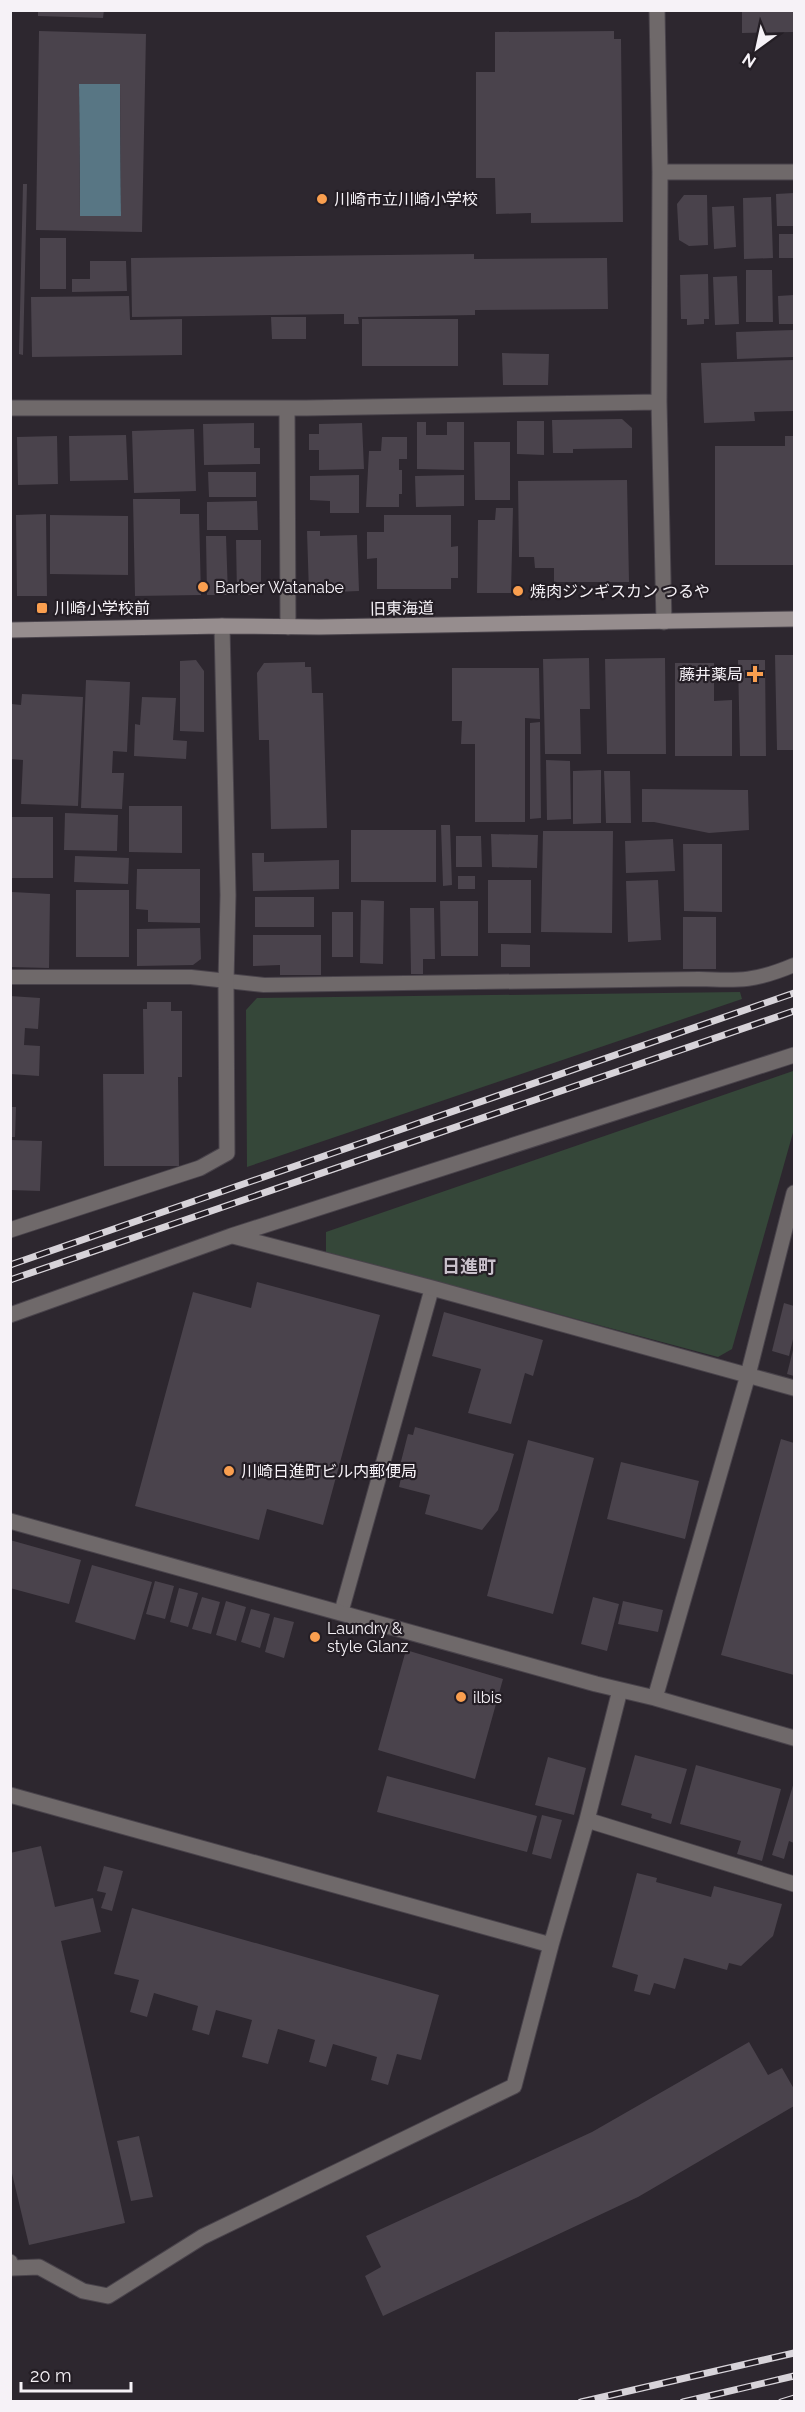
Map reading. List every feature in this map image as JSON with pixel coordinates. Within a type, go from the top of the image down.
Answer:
[{"type":"street","points":[[657,10],[660,172],[658,402],[664,622]]},
{"type":"street","points":[[660,172],[795,172]]},
{"type":"street","points":[[10,408],[287,408],[658,402]]},
{"type":"street","points":[[287,408],[288,627]]},
{"type":"street","name":"旧東海道","points":[[10,630],[795,619]]},
{"type":"street","points":[[10,1230],[200,1168],[227,1153],[228,895],[222,626]]},
{"type":"street","points":[[10,1316],[231,1236],[795,1055]]},
{"type":"street","points":[[656,1698],[748,1375],[795,1193]]},
{"type":"street","points":[[231,1236],[432,1288],[795,1388]]},
{"type":"street","points":[[10,1521],[795,1738]]},
{"type":"street","points":[[10,2262],[12,2268],[39,2267],[83,2291],[108,2296],[202,2237],[514,2086],[620,1690]]},
{"type":"street","points":[[10,1795],[551,1945]]},
{"type":"street","points":[[587,1820],[795,1884]]},
{"type":"lane","points":[[10,977],[191,977],[264,985],[688,979],[736,981],[765,977],[795,965]]},
{"type":"lane","points":[[341,1613],[432,1288]]},
{"type":"green space","points":[[740,992],[742,999],[247,1167],[246,1010],[257,998]]},
{"type":"green space","points":[[793,1071],[794,1129],[732,1349],[718,1357],[326,1252],[326,1232]]},
{"type":"water","points":[[79,84],[120,84],[121,216],[80,216]]},
{"type":"building","points":[[38,10],[104,10],[103,18],[38,16]]},
{"type":"building","points":[[742,10],[794,10],[794,32],[742,33]]},
{"type":"building","points":[[39,31],[146,34],[142,232],[36,230]],"holes":[[[79,84],[120,84],[121,216],[80,216]]]},
{"type":"building","points":[[614,31],[614,39],[621,39],[623,222],[531,223],[531,213],[496,214],[495,178],[476,178],[476,72],[495,72],[495,32]]},
{"type":"building","points":[[23,184],[27,184],[23,355],[19,354]]},
{"type":"building","points":[[794,193],[794,226],[777,226],[776,194]]},
{"type":"building","points":[[684,195],[707,195],[708,245],[689,246],[679,240],[677,204]]},
{"type":"building","points":[[771,197],[773,258],[744,259],[743,198]]},
{"type":"building","points":[[734,206],[736,247],[714,249],[712,207]]},
{"type":"building","points":[[779,234],[794,234],[794,258],[779,258]]},
{"type":"building","points":[[40,238],[66,238],[66,289],[40,289]]},
{"type":"building","points":[[474,254],[474,259],[607,258],[608,309],[475,310],[475,315],[358,317],[359,324],[344,324],[344,314],[132,317],[131,258]]},
{"type":"building","points":[[90,261],[126,261],[127,291],[72,292],[72,279],[90,279]]},
{"type":"building","points":[[746,270],[772,270],[773,322],[746,322]]},
{"type":"building","points":[[708,274],[709,319],[704,319],[704,324],[687,325],[687,319],[681,319],[680,275]]},
{"type":"building","points":[[737,276],[739,324],[715,325],[713,277]]},
{"type":"building","points":[[794,295],[794,324],[779,324],[778,296]]},
{"type":"building","points":[[129,296],[130,320],[182,319],[182,355],[32,357],[31,297]]},
{"type":"building","points":[[271,317],[306,317],[306,339],[272,339]]},
{"type":"building","points":[[362,319],[458,319],[458,366],[362,366]]},
{"type":"building","points":[[794,330],[794,357],[737,359],[736,332]]},
{"type":"building","points":[[502,353],[549,354],[548,385],[503,385]]},
{"type":"building","points":[[794,360],[794,411],[754,412],[755,421],[704,423],[701,363]]},
{"type":"building","points":[[622,419],[632,428],[632,448],[573,449],[573,453],[553,453],[552,420]]},
{"type":"building","points":[[517,421],[544,421],[544,455],[517,454]]},
{"type":"building","points":[[417,422],[426,422],[426,435],[447,435],[447,422],[464,422],[464,470],[417,469]]},
{"type":"building","points":[[254,423],[254,448],[260,448],[260,464],[204,465],[203,424]]},
{"type":"building","points":[[362,423],[364,469],[319,470],[319,450],[309,450],[309,434],[319,434],[319,424]]},
{"type":"building","points":[[194,429],[196,491],[134,493],[132,431]]},
{"type":"building","points":[[126,435],[128,480],[70,481],[69,436]]},
{"type":"building","points":[[57,436],[58,484],[18,485],[17,437]]},
{"type":"building","points":[[785,436],[794,436],[794,565],[715,565],[715,446],[785,446]]},
{"type":"building","points":[[382,437],[407,437],[407,459],[399,459],[399,470],[402,470],[402,494],[399,494],[399,507],[366,507],[369,451],[381,451]]},
{"type":"building","points":[[474,442],[510,442],[510,500],[475,500]]},
{"type":"building","points":[[208,472],[256,472],[256,497],[209,497]]},
{"type":"building","points":[[359,475],[359,513],[330,513],[330,501],[310,500],[310,476]]},
{"type":"building","points":[[464,475],[464,506],[416,507],[415,476]]},
{"type":"building","points":[[627,480],[629,582],[554,582],[554,568],[535,568],[534,557],[519,557],[518,481]]},
{"type":"building","points":[[133,499],[180,499],[180,514],[199,514],[201,595],[135,596]]},
{"type":"building","points":[[257,501],[258,530],[207,530],[207,502]]},
{"type":"building","points":[[496,508],[513,508],[511,593],[477,593],[478,520],[495,520]]},
{"type":"building","points":[[46,514],[47,596],[17,596],[16,515]]},
{"type":"building","points":[[50,515],[128,516],[128,575],[50,574]]},
{"type":"building","points":[[384,515],[451,515],[451,547],[458,546],[458,578],[451,578],[451,589],[377,589],[377,558],[367,559],[367,532],[384,532]]},
{"type":"building","points":[[307,531],[320,531],[320,536],[357,535],[359,591],[309,593]]},
{"type":"building","points":[[206,536],[226,536],[228,595],[207,595]]},
{"type":"building","points":[[236,540],[261,540],[261,585],[253,595],[237,595]]},
{"type":"building","points":[[775,655],[794,655],[794,750],[777,750]]},
{"type":"building","points":[[589,658],[590,709],[580,709],[581,754],[545,754],[543,659]]},
{"type":"building","points":[[665,658],[666,754],[607,754],[605,659]]},
{"type":"building","points":[[196,660],[204,671],[204,732],[180,731],[180,661]]},
{"type":"building","points":[[738,660],[765,660],[766,756],[740,756]]},
{"type":"building","points":[[305,662],[305,667],[311,667],[312,693],[323,693],[327,828],[271,829],[269,740],[259,740],[257,673],[264,663]]},
{"type":"building","points":[[675,663],[714,663],[714,701],[732,700],[732,756],[675,756]]},
{"type":"building","points":[[452,668],[539,668],[540,719],[525,718],[525,822],[475,822],[475,744],[461,744],[462,721],[452,721]]},
{"type":"building","points":[[86,680],[130,682],[127,752],[113,751],[112,773],[124,773],[122,809],[81,808]]},
{"type":"building","points":[[22,694],[83,697],[78,806],[21,804],[23,760],[10,759],[10,749],[12,704],[21,705]]},
{"type":"building","points":[[142,697],[176,698],[173,740],[187,741],[186,759],[134,756],[135,724],[140,725]]},
{"type":"building","points":[[540,722],[541,818],[530,819],[530,723]]},
{"type":"building","points":[[546,760],[570,761],[571,819],[547,820]]},
{"type":"building","points":[[601,770],[601,823],[573,824],[573,771]]},
{"type":"building","points":[[604,771],[630,771],[631,823],[606,823]]},
{"type":"building","points":[[642,789],[748,790],[749,830],[709,833],[654,822],[642,822]]},
{"type":"building","points":[[129,806],[182,806],[182,853],[129,852]]},
{"type":"building","points":[[65,813],[118,815],[117,851],[64,850]]},
{"type":"building","points":[[11,817],[53,817],[53,878],[11,878]]},
{"type":"building","points":[[441,825],[450,825],[452,885],[443,886]]},
{"type":"building","points":[[351,830],[436,830],[436,882],[351,882]]},
{"type":"building","points":[[543,831],[613,831],[612,933],[541,932]]},
{"type":"building","points":[[491,834],[538,835],[537,868],[492,867]]},
{"type":"building","points":[[456,836],[481,836],[482,867],[456,867]]},
{"type":"building","points":[[673,839],[675,871],[626,873],[625,841]]},
{"type":"building","points":[[683,844],[722,844],[722,912],[684,911]]},
{"type":"building","points":[[252,853],[264,853],[264,862],[339,860],[339,889],[253,891]]},
{"type":"building","points":[[75,856],[129,858],[128,884],[74,882]]},
{"type":"building","points":[[137,869],[200,869],[200,923],[148,922],[148,910],[136,909]]},
{"type":"building","points":[[458,876],[475,876],[475,889],[458,889]]},
{"type":"building","points":[[488,880],[531,880],[531,933],[488,933]]},
{"type":"building","points":[[658,880],[661,940],[628,942],[626,881]]},
{"type":"building","points":[[76,890],[129,890],[129,957],[76,957]]},
{"type":"building","points":[[12,892],[50,894],[49,968],[10,967]]},
{"type":"building","points":[[255,897],[314,897],[314,927],[255,927]]},
{"type":"building","points":[[361,900],[384,901],[383,964],[360,963]]},
{"type":"building","points":[[440,901],[478,901],[478,956],[441,956]]},
{"type":"building","points":[[410,908],[434,908],[435,959],[423,959],[423,974],[411,974]]},
{"type":"building","points":[[332,912],[353,912],[353,957],[332,957]]},
{"type":"building","points":[[683,917],[716,917],[716,969],[683,969]]},
{"type":"building","points":[[200,928],[201,959],[193,965],[137,966],[137,929]]},
{"type":"building","points":[[253,935],[321,935],[321,975],[280,975],[280,965],[253,966]]},
{"type":"building","points":[[501,944],[530,945],[530,967],[501,967]]},
{"type":"building","points":[[10,996],[40,998],[38,1029],[25,1028],[24,1045],[40,1046],[39,1076],[10,1074]]},
{"type":"building","points":[[147,1002],[171,1002],[171,1011],[182,1011],[182,1077],[178,1077],[179,1166],[104,1166],[103,1074],[144,1074],[143,1009],[147,1009]]},
{"type":"building","points":[[10,1107],[16,1107],[15,1137],[10,1137]]},
{"type":"building","points":[[10,1140],[42,1141],[40,1191],[10,1190]]},
{"type":"building","points":[[257,1282],[380,1315],[323,1525],[267,1509],[259,1540],[135,1506],[193,1292],[251,1308]]},
{"type":"building","points":[[784,1303],[794,1306],[794,1335],[789,1356],[772,1351]]},
{"type":"building","points":[[444,1312],[543,1340],[533,1376],[525,1373],[511,1424],[468,1413],[481,1369],[432,1356]]},
{"type":"building","points":[[794,1346],[794,1376],[787,1374]]},
{"type":"building","points":[[415,1427],[514,1454],[498,1510],[482,1530],[425,1514],[430,1495],[399,1487],[401,1478],[397,1477],[408,1434],[413,1435]]},
{"type":"building","points":[[781,1439],[794,1443],[794,1675],[721,1655]]},
{"type":"building","points":[[528,1440],[594,1458],[553,1614],[487,1596]]},
{"type":"building","points":[[621,1462],[699,1481],[685,1539],[607,1519]]},
{"type":"building","points":[[10,1540],[81,1560],[69,1604],[10,1588]]},
{"type":"building","points":[[92,1565],[152,1582],[135,1640],[75,1622]]},
{"type":"building","points":[[155,1581],[174,1586],[165,1619],[146,1614]]},
{"type":"building","points":[[179,1588],[198,1593],[188,1627],[170,1622]]},
{"type":"building","points":[[202,1597],[220,1602],[211,1634],[192,1629]]},
{"type":"building","points":[[593,1597],[619,1604],[607,1651],[581,1644]]},
{"type":"building","points":[[226,1601],[246,1607],[236,1641],[216,1635]]},
{"type":"building","points":[[623,1601],[663,1610],[658,1632],[618,1624]]},
{"type":"building","points":[[251,1609],[270,1614],[260,1648],[241,1642]]},
{"type":"building","points":[[274,1617],[294,1622],[284,1658],[265,1652]]},
{"type":"building","points":[[406,1650],[503,1679],[475,1779],[378,1750]]},
{"type":"building","points":[[635,1755],[687,1769],[671,1824],[651,1818],[652,1814],[621,1805]]},
{"type":"building","points":[[548,1757],[586,1768],[574,1815],[535,1805]]},
{"type":"building","points":[[696,1765],[781,1789],[762,1861],[737,1854],[741,1841],[680,1824]]},
{"type":"building","points":[[387,1776],[537,1816],[527,1852],[377,1812]]},
{"type":"building","points":[[794,1782],[794,1843],[789,1841],[784,1859],[772,1855]]},
{"type":"building","points":[[542,1815],[562,1820],[551,1859],[532,1854]]},
{"type":"building","points":[[41,1846],[55,1907],[93,1898],[101,1932],[61,1941],[125,2223],[29,2245],[10,2165],[10,1853]]},
{"type":"building","points":[[104,1866],[123,1871],[112,1911],[101,1908],[106,1893],[97,1891]]},
{"type":"building","points":[[637,1873],[657,1878],[656,1882],[711,1897],[714,1886],[782,1904],[773,1936],[741,1966],[729,1963],[727,1970],[684,1958],[675,1989],[654,1983],[650,1995],[634,1991],[638,1975],[612,1967]]},
{"type":"building","points":[[132,1908],[439,1995],[421,2060],[397,2054],[388,2085],[371,2080],[377,2057],[333,2044],[326,2067],[309,2062],[315,2040],[278,2029],[268,2064],[242,2057],[252,2020],[216,2010],[209,2035],[192,2030],[198,2006],[154,1993],[147,2017],[130,2012],[139,1980],[114,1974]]},
{"type":"building","points":[[749,2042],[768,2075],[782,2068],[794,2089],[794,2106],[638,2197],[383,2316],[365,2276],[381,2267],[366,2236],[592,2132]]},
{"type":"building","points":[[139,2136],[153,2197],[131,2201],[117,2141]]},
{"type":"railway","points":[[10,1265],[794,993]]},
{"type":"railway","points":[[10,1280],[794,1011]]},
{"type":"railway","points":[[581,2402],[794,2353]]},
{"type":"railway","points":[[683,2402],[794,2376]]},
{"type":"railway","points":[[781,2402],[794,2398]]},
{"type":"place","name":"川崎市立川崎小学校","points":[[322,199]]},
{"type":"place","name":"Barber Watanabe","points":[[203,587]]},
{"type":"place","name":"焼肉ジンギスカン つるや","points":[[518,591]]},
{"type":"place","name":"川崎小学校前","points":[[42,608]]},
{"type":"place","name":"藤井薬局","points":[[755,674]]},
{"type":"place","name":"川崎日進町ビル内郵便局","points":[[229,1471]]},
{"type":"place","name":"Laundry & style Glanz","points":[[315,1637]]},
{"type":"place","name":"ilbis","points":[[461,1697]]},
{"type":"district","name":"日進町","points":[[469,1267]]}]
